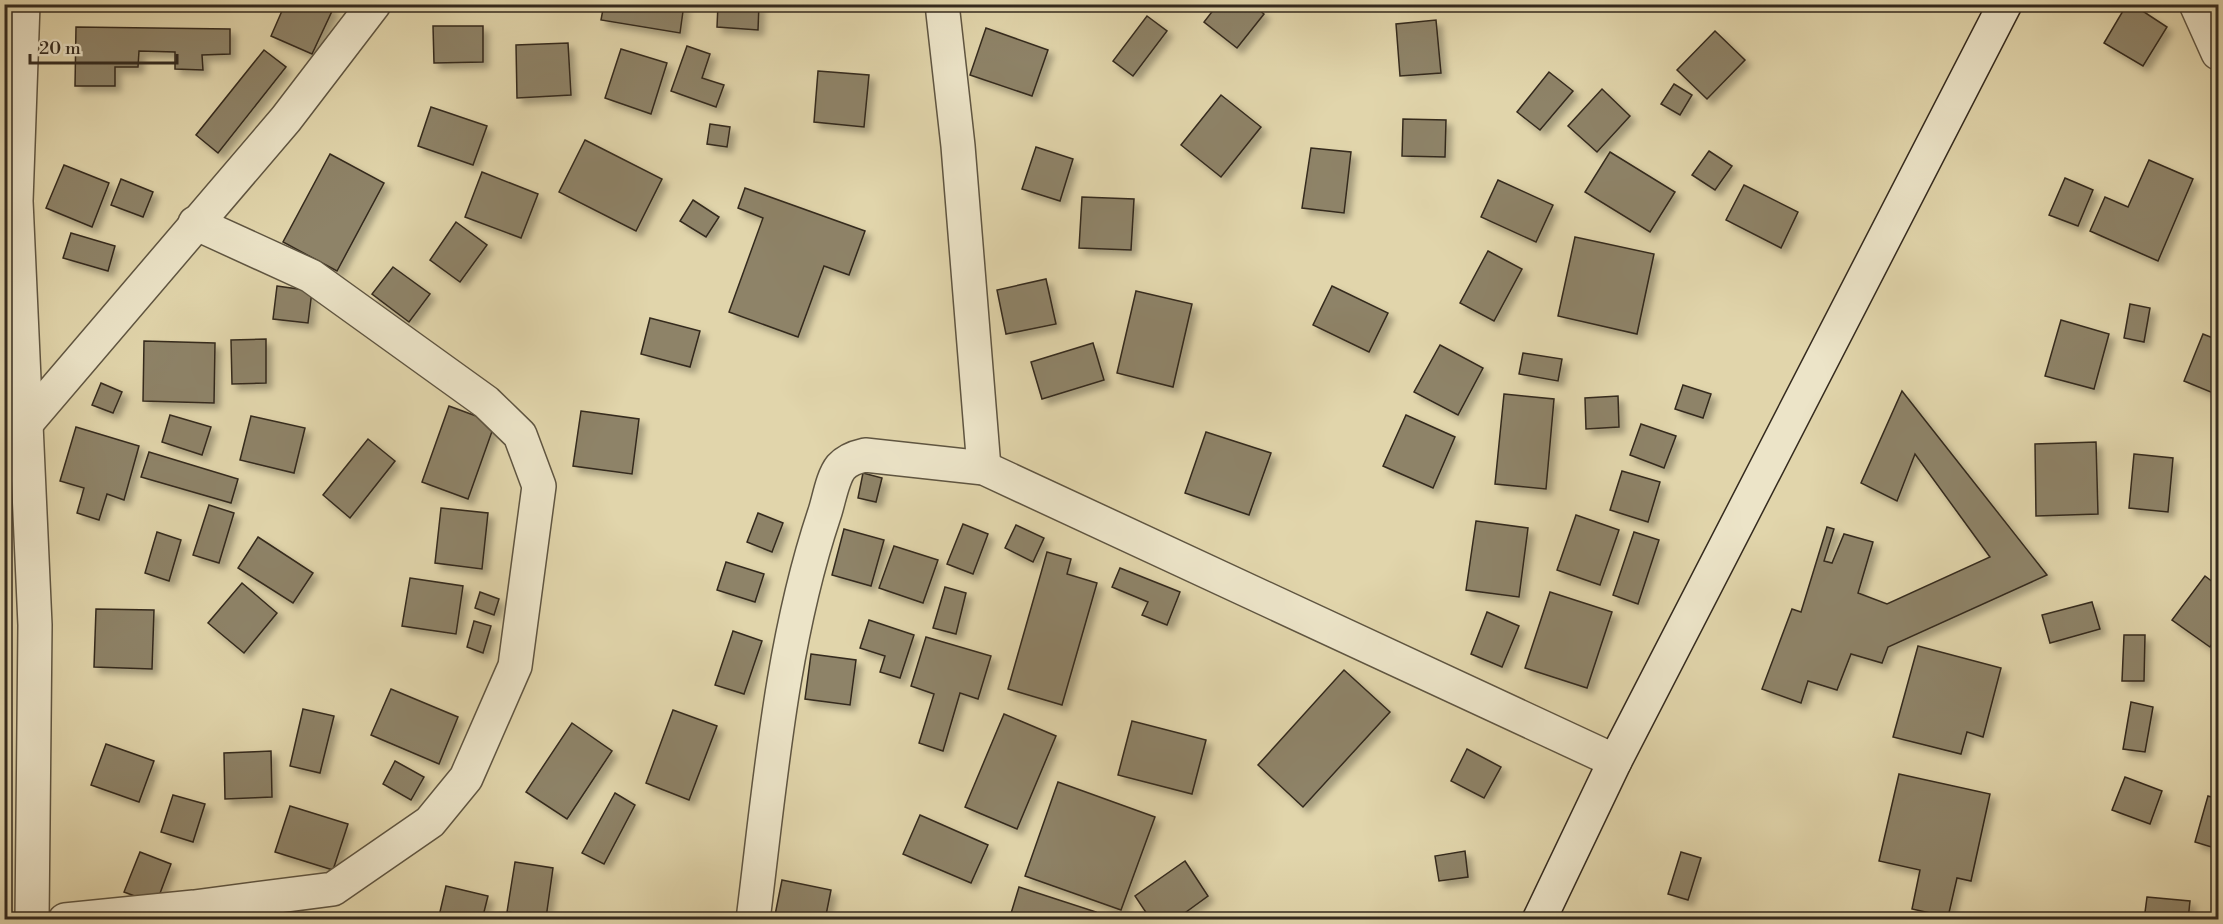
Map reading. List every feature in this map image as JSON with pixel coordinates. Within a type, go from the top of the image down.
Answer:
[{"type":"street","points":[[23,4],[10,201],[14,436],[35,625],[32,920]]},
{"type":"street","points":[[14,436],[286,118],[374,4]]},
{"type":"street","points":[[942,4],[958,146],[984,468]]},
{"type":"street","points":[[1539,920],[1615,761],[2006,4]]},
{"type":"street","points":[[2196,4],[2218,53]]},
{"type":"street","points":[[65,920],[194,907],[333,889],[430,822],[438,813],[466,778],[515,666],[539,486],[520,435],[486,402],[311,276],[195,222]]},
{"type":"street","points":[[753,920],[779,720],[796,622],[816,538],[840,468],[852,459],[865,455],[984,468],[1615,761]]},
{"type":"building","points":[[285,4],[324,4],[333,9],[312,54],[271,36]]},
{"type":"building","points":[[604,4],[684,4],[680,33],[601,20]]},
{"type":"building","points":[[718,4],[759,4],[758,30],[717,27]]},
{"type":"building","points":[[1218,4],[1252,4],[1264,14],[1237,48],[1204,22]]},
{"type":"building","points":[[2127,4],[2132,4],[2167,27],[2143,66],[2104,43]]},
{"type":"building","points":[[1147,16],[1167,31],[1133,76],[1113,61]]},
{"type":"building","points":[[1436,20],[1441,73],[1400,76],[1396,24]]},
{"type":"building","points":[[433,26],[483,26],[483,62],[434,63]]},
{"type":"building","points":[[76,27],[230,29],[230,54],[202,55],[203,70],[175,69],[175,52],[139,51],[138,67],[115,67],[115,86],[75,86]]},
{"type":"building","points":[[986,28],[1048,50],[1032,96],[970,75]]},
{"type":"building","points":[[1715,31],[1745,60],[1707,99],[1677,70]]},
{"type":"building","points":[[568,43],[571,95],[517,98],[516,45]]},
{"type":"building","points":[[687,46],[710,54],[702,78],[724,85],[716,107],[671,91]]},
{"type":"building","points":[[621,49],[667,63],[651,114],[605,98]]},
{"type":"building","points":[[264,50],[286,67],[218,153],[196,135]]},
{"type":"building","points":[[818,71],[869,75],[864,127],[814,122]]},
{"type":"building","points":[[1549,72],[1573,91],[1540,130],[1517,112]]},
{"type":"building","points":[[1674,84],[1692,95],[1680,115],[1661,104]]},
{"type":"building","points":[[1602,89],[1630,116],[1597,152],[1568,126]]},
{"type":"building","points":[[1221,95],[1261,127],[1221,177],[1181,145]]},
{"type":"building","points":[[431,107],[487,126],[473,165],[418,146]]},
{"type":"building","points":[[1403,119],[1446,120],[1445,157],[1402,156]]},
{"type":"building","points":[[710,124],[730,127],[727,147],[707,144]]},
{"type":"building","points":[[585,140],[662,179],[636,231],[559,192]]},
{"type":"building","points":[[1036,147],[1073,159],[1060,201],[1022,189]]},
{"type":"building","points":[[1311,148],[1351,152],[1344,213],[1302,208]]},
{"type":"building","points":[[1709,151],[1732,166],[1715,190],[1692,175]]},
{"type":"building","points":[[1610,152],[1675,192],[1650,232],[1585,192]]},
{"type":"building","points":[[330,154],[384,183],[337,271],[283,242]]},
{"type":"building","points":[[2149,160],[2193,179],[2158,261],[2090,231],[2105,197],[2128,207]]},
{"type":"building","points":[[64,165],[109,183],[92,227],[46,208]]},
{"type":"building","points":[[482,172],[538,194],[521,238],[465,217]]},
{"type":"building","points":[[2065,178],[2093,190],[2078,226],[2049,215]]},
{"type":"building","points":[[121,179],[153,192],[143,217],[111,205]]},
{"type":"building","points":[[1498,180],[1553,205],[1536,242],[1481,217]]},
{"type":"building","points":[[1744,185],[1798,212],[1781,248],[1726,220]]},
{"type":"building","points":[[745,188],[865,231],[849,275],[824,266],[798,337],[729,312],[763,218],[738,208]]},
{"type":"building","points":[[1082,197],[1134,199],[1131,250],[1079,248]]},
{"type":"building","points":[[693,200],[719,217],[706,237],[680,221]]},
{"type":"building","points":[[456,222],[487,245],[460,282],[430,260]]},
{"type":"building","points":[[71,233],[115,246],[108,271],[63,258]]},
{"type":"building","points":[[1575,237],[1654,254],[1637,334],[1558,316]]},
{"type":"building","points":[[1488,251],[1522,269],[1494,321],[1460,303]]},
{"type":"building","points":[[393,267],[430,294],[409,322],[372,294]]},
{"type":"building","points":[[1046,279],[1056,324],[1006,334],[997,290]]},
{"type":"building","points":[[277,286],[312,291],[308,323],[273,319]]},
{"type":"building","points":[[1332,286],[1388,313],[1369,352],[1313,325]]},
{"type":"building","points":[[1136,291],[1192,304],[1173,387],[1117,373]]},
{"type":"building","points":[[2130,304],[2150,308],[2144,342],[2124,338]]},
{"type":"building","points":[[650,318],[700,331],[690,367],[641,354]]},
{"type":"building","points":[[2061,320],[2109,334],[2094,389],[2045,376]]},
{"type":"building","points":[[2203,334],[2218,340],[2218,395],[2184,381]]},
{"type":"building","points":[[266,339],[266,383],[232,384],[231,340]]},
{"type":"building","points":[[144,341],[215,343],[214,403],[143,401]]},
{"type":"building","points":[[1093,343],[1104,380],[1042,399],[1031,362]]},
{"type":"building","points":[[1440,345],[1483,368],[1458,415],[1414,392]]},
{"type":"building","points":[[1523,353],[1562,359],[1558,381],[1519,374]]},
{"type":"building","points":[[101,383],[122,392],[113,413],[92,405]]},
{"type":"building","points":[[1683,385],[1711,394],[1703,418],[1675,409]]},
{"type":"building","points":[[1902,391],[2047,575],[1888,647],[1882,663],[1851,654],[1837,690],[1808,681],[1801,703],[1762,689],[1792,609],[1801,612],[1827,527],[1834,529],[1824,561],[1832,563],[1844,534],[1873,542],[1858,593],[1887,604],[1990,557],[1915,454],[1897,501],[1861,483]]},
{"type":"building","points":[[1504,394],[1554,399],[1546,489],[1495,484]]},
{"type":"building","points":[[1618,396],[1619,427],[1586,429],[1585,398]]},
{"type":"building","points":[[449,406],[495,423],[468,499],[422,482]]},
{"type":"building","points":[[581,411],[639,419],[632,474],[573,466]]},
{"type":"building","points":[[170,415],[211,427],[202,455],[162,442]]},
{"type":"building","points":[[1406,415],[1455,437],[1433,488],[1383,466]]},
{"type":"building","points":[[251,416],[305,428],[294,473],[240,460]]},
{"type":"building","points":[[1641,424],[1676,436],[1664,468],[1630,455]]},
{"type":"building","points":[[76,427],[139,446],[124,500],[107,494],[99,520],[77,513],[84,488],[60,481]]},
{"type":"building","points":[[1206,432],[1271,453],[1249,515],[1185,493]]},
{"type":"building","points":[[368,439],[395,461],[350,518],[323,495]]},
{"type":"building","points":[[2096,442],[2098,514],[2036,516],[2035,444]]},
{"type":"building","points":[[149,452],[238,479],[231,503],[141,477]]},
{"type":"building","points":[[2134,454],[2173,458],[2168,512],[2129,508]]},
{"type":"building","points":[[1622,471],[1660,482],[1648,522],[1610,510]]},
{"type":"building","points":[[863,473],[882,478],[876,502],[858,498]]},
{"type":"building","points":[[209,505],[234,513],[219,563],[193,555]]},
{"type":"building","points":[[441,508],[488,513],[482,569],[435,563]]},
{"type":"building","points":[[758,513],[783,523],[772,552],[747,542]]},
{"type":"building","points":[[1576,515],[1619,530],[1600,585],[1557,570]]},
{"type":"building","points":[[1476,521],[1528,528],[1519,597],[1466,590]]},
{"type":"building","points":[[963,524],[988,534],[973,574],[947,564]]},
{"type":"building","points":[[1016,525],[1044,538],[1033,562],[1005,548]]},
{"type":"building","points":[[844,529],[884,540],[871,586],[832,575]]},
{"type":"building","points":[[157,532],[181,540],[169,581],[145,573]]},
{"type":"building","points":[[1634,532],[1659,540],[1638,604],[1613,595]]},
{"type":"building","points":[[258,537],[313,573],[293,603],[238,568]]},
{"type":"building","points":[[894,546],[938,560],[923,603],[879,588]]},
{"type":"building","points":[[1047,552],[1071,559],[1067,574],[1097,583],[1062,705],[1008,689]]},
{"type":"building","points":[[726,562],[764,574],[755,602],[717,590]]},
{"type":"building","points":[[1120,568],[1180,592],[1167,625],[1142,615],[1148,602],[1112,587]]},
{"type":"building","points":[[2205,576],[2218,586],[2218,635],[2210,647],[2172,620]]},
{"type":"building","points":[[410,578],[463,586],[456,634],[402,626]]},
{"type":"building","points":[[242,583],[277,613],[244,653],[208,623]]},
{"type":"building","points":[[945,587],[966,593],[956,634],[933,628]]},
{"type":"building","points":[[480,592],[499,599],[494,615],[475,608]]},
{"type":"building","points":[[1550,592],[1612,612],[1587,688],[1525,668]]},
{"type":"building","points":[[2092,602],[2100,629],[2050,643],[2042,615]]},
{"type":"building","points":[[96,609],[154,610],[152,669],[94,667]]},
{"type":"building","points":[[1487,612],[1519,626],[1502,667],[1471,654]]},
{"type":"building","points":[[869,620],[914,635],[900,678],[880,672],[885,656],[860,648]]},
{"type":"building","points":[[474,621],[491,626],[483,653],[467,647]]},
{"type":"building","points":[[733,631],[762,641],[744,694],[715,685]]},
{"type":"building","points":[[2124,635],[2145,635],[2144,681],[2122,681]]},
{"type":"building","points":[[926,637],[991,656],[978,699],[960,693],[943,751],[919,743],[934,694],[911,686]]},
{"type":"building","points":[[1918,646],[2001,668],[1983,737],[1967,732],[1961,754],[1893,737]]},
{"type":"building","points":[[811,654],[856,660],[850,705],[805,699]]},
{"type":"building","points":[[1344,670],[1390,712],[1303,807],[1258,765]]},
{"type":"building","points":[[391,689],[458,717],[439,764],[371,735]]},
{"type":"building","points":[[2131,702],[2153,707],[2145,752],[2123,749]]},
{"type":"building","points":[[303,709],[334,716],[320,773],[290,766]]},
{"type":"building","points":[[673,710],[717,726],[689,800],[646,783]]},
{"type":"building","points":[[1004,714],[1056,736],[1017,829],[965,807]]},
{"type":"building","points":[[1132,721],[1206,740],[1192,794],[1118,775]]},
{"type":"building","points":[[572,723],[612,751],[567,819],[526,792]]},
{"type":"building","points":[[106,744],[154,761],[139,802],[91,785]]},
{"type":"building","points":[[1467,749],[1501,767],[1484,798],[1451,781]]},
{"type":"building","points":[[271,751],[272,797],[225,799],[224,753]]},
{"type":"building","points":[[395,761],[424,777],[411,800],[383,784]]},
{"type":"building","points":[[1899,774],[1990,794],[1971,881],[1957,878],[1948,917],[1912,909],[1920,870],[1879,861]]},
{"type":"building","points":[[2125,777],[2162,791],[2150,824],[2112,810]]},
{"type":"building","points":[[1058,782],[1155,817],[1121,910],[1025,876]]},
{"type":"building","points":[[615,793],[635,805],[604,864],[582,853]]},
{"type":"building","points":[[173,795],[205,804],[193,842],[161,832]]},
{"type":"building","points":[[2208,796],[2218,799],[2218,849],[2195,842]]},
{"type":"building","points":[[290,806],[348,824],[333,870],[275,852]]},
{"type":"building","points":[[920,815],[988,845],[971,883],[903,854]]},
{"type":"building","points":[[1465,851],[1468,877],[1439,881],[1435,856]]},
{"type":"building","points":[[140,852],[171,864],[156,904],[124,892]]},
{"type":"building","points":[[1681,852],[1701,858],[1688,900],[1668,894]]},
{"type":"building","points":[[1185,861],[1208,896],[1175,920],[1151,920],[1135,896]]},
{"type":"building","points":[[515,862],[553,868],[546,918],[507,912]]},
{"type":"building","points":[[782,880],[831,890],[825,920],[774,920]]},
{"type":"building","points":[[446,886],[488,896],[482,920],[439,916]]},
{"type":"building","points":[[1019,887],[1096,912],[1094,920],[1009,920]]},
{"type":"building","points":[[2147,897],[2190,901],[2188,920],[2144,920]]}]
